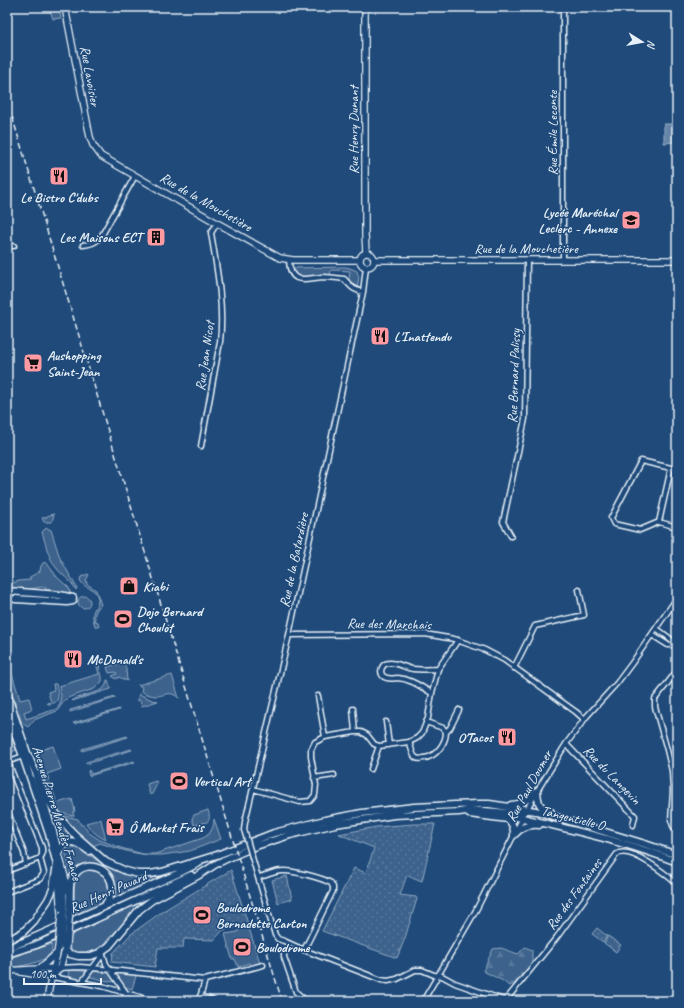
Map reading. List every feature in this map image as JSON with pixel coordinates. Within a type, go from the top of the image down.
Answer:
[{"type":"main road","points":[[7,591],[60,595],[73,599],[67,602],[15,599]]},
{"type":"main road","points":[[7,594],[60,598],[65,597]]},
{"type":"main road","name":"Avenue Pierre Mendès France","points":[[7,694],[49,834],[63,888],[65,911]]},
{"type":"main road","points":[[7,708],[12,726]]},
{"type":"main road","name":"Avenue Pierre Mendès France","points":[[7,713],[25,754]]},
{"type":"main road","points":[[25,754],[57,815],[74,834],[106,862]]},
{"type":"main road","points":[[7,942],[23,932],[41,911],[53,889],[59,851],[62,846],[72,842],[77,843],[106,862],[138,874],[150,874],[162,872],[217,855],[274,833],[318,822],[362,813],[414,808],[476,804],[517,805],[525,801],[537,791]]},
{"type":"main road","points":[[537,791],[538,800],[543,808],[594,828]]},
{"type":"main road","name":"Tangentielle O","points":[[489,804],[527,809],[594,828],[677,855]]},
{"type":"main road","points":[[103,907],[111,894],[112,888],[107,874],[100,868],[92,866],[84,867],[78,870],[71,881],[65,911],[62,948],[70,954],[78,956],[91,956],[99,953],[109,946],[139,910],[152,900],[199,875],[216,864],[256,846],[335,824],[394,815],[472,810],[521,814],[527,809]]},
{"type":"main road","points":[[459,812],[508,819],[514,828],[514,835]]},
{"type":"main road","name":"Tangentielle O","points":[[459,812],[523,818],[591,834],[643,849],[677,862]]},
{"type":"main road","points":[[523,818],[527,815],[535,815],[572,822]]},
{"type":"main road","points":[[514,835],[518,831],[532,824],[552,825]]},
{"type":"main road","name":"Rue Henri Pavard","points":[[7,948],[103,907],[217,855]]},
{"type":"main road","name":"Rue Henri Pavard","points":[[7,954],[36,945],[216,864]]},
{"type":"street","name":"Rue Lavoisier","points":[[65,7],[90,137],[95,148]]},
{"type":"street","name":"Rue Henry Dunant","points":[[366,7],[366,252]]},
{"type":"street","name":"Rue Émile Leconte","points":[[563,7],[563,260]]},
{"type":"street","name":"Rue de la Mouchetière","points":[[95,148],[102,156],[276,256],[289,260],[360,260]]},
{"type":"street","points":[[83,245],[93,243],[102,235],[136,176]]},
{"type":"street","name":"Rue Jean Nicot","points":[[201,446],[222,325],[219,288],[211,233],[217,223]]},
{"type":"street","points":[[7,246],[14,246]]},
{"type":"street","points":[[366,252],[372,254],[374,260],[370,266],[366,267],[361,264],[360,260],[361,256],[366,252]]},
{"type":"street","points":[[289,260],[291,273],[296,277],[304,279],[323,277],[344,279],[352,288],[363,292]]},
{"type":"street","name":"Rue de la Mouchetière","points":[[374,260],[677,260]]},
{"type":"street","name":"Rue Bernard Palissy","points":[[511,536],[503,522],[525,418],[526,260]]},
{"type":"street","name":"Rue de la Batardière","points":[[304,950],[278,939],[275,935],[244,830],[289,635],[363,292],[366,267]]},
{"type":"street","points":[[659,522],[671,468],[641,461],[611,518],[614,524],[640,530],[659,522],[677,527]]},
{"type":"street","points":[[514,668],[535,626],[584,615],[579,590]]},
{"type":"street","name":"Rue Paul Doumer","points":[[423,1001],[475,912],[537,791],[566,744],[584,719],[617,683],[677,598]]},
{"type":"street","points":[[656,628],[672,640],[675,646]]},
{"type":"street","name":"Rue des Marchais","points":[[289,635],[425,634],[458,640],[485,650],[504,660],[584,719]]},
{"type":"street","points":[[652,635],[668,645],[675,646]]},
{"type":"street","points":[[253,789],[300,802],[310,801],[315,795],[316,785],[310,757],[311,750],[315,742],[325,736],[361,732],[367,735],[374,744],[379,746],[409,742],[417,738],[422,733],[429,713],[438,669],[458,640]]},
{"type":"street","points":[[432,693],[411,681],[399,678],[386,678],[382,676],[382,667],[385,664],[390,663],[415,669],[438,669]]},
{"type":"street","points":[[677,671],[655,699],[655,707],[672,771],[673,791],[671,820],[673,826],[677,830]]},
{"type":"street","points":[[318,696],[325,736]]},
{"type":"street","points":[[353,709],[355,732]]},
{"type":"street","points":[[409,742],[416,758],[426,758],[432,756],[439,750],[446,736],[446,732],[450,728],[459,710]]},
{"type":"street","points":[[386,722],[389,745]]},
{"type":"street","points":[[426,722],[443,728],[446,732]]},
{"type":"street","name":"Rue du Langevin","points":[[566,744],[635,816],[633,825]]},
{"type":"street","points":[[371,769],[379,746]]},
{"type":"street","points":[[7,892],[40,879],[44,873],[40,858],[42,855],[42,848],[8,762],[25,754]]},
{"type":"street","name":"Avenue Pierre Mendès France","points":[[25,754],[59,851],[67,885],[65,911]]},
{"type":"street","points":[[314,778],[334,775]]},
{"type":"street","points":[[7,810],[24,853],[26,864]]},
{"type":"street","name":"Rue des Fontaines","points":[[506,1001],[557,936],[617,854],[622,852],[637,856],[677,884]]},
{"type":"street","points":[[7,871],[40,858]]},
{"type":"street","points":[[258,877],[281,870],[331,882],[333,891],[304,950],[381,980],[388,981],[397,979],[415,970],[422,970],[442,976],[454,983],[506,1001]]},
{"type":"street","points":[[82,982],[109,946]]},
{"type":"street","points":[[57,968],[62,948]]},
{"type":"street","points":[[47,1001],[48,991],[55,978],[62,948]]},
{"type":"street","points":[[39,969],[62,948]]},
{"type":"street","points":[[284,951],[284,957],[296,992],[306,1001]]},
{"type":"street","points":[[103,954],[104,962],[126,993],[125,1001]]},
{"type":"street","points":[[8,971],[57,968],[93,968],[205,980],[263,965]]},
{"type":"street","points":[[8,971],[102,986],[151,1001]]},
{"type":"street","points":[[205,980],[200,999],[215,1001]]},
{"type":"green space","points":[[49,7],[59,7],[61,18],[53,19]]},
{"type":"green space","points":[[345,267],[357,271],[359,277],[357,288],[350,284],[350,271],[331,270],[330,276],[307,277],[295,274],[294,268]]},
{"type":"green space","points":[[53,514],[52,522],[44,522],[42,518]]},
{"type":"green space","points":[[47,528],[51,530],[60,558],[77,588],[76,590],[70,581],[58,570],[50,557],[42,532]]},
{"type":"green space","points":[[46,562],[57,577],[69,588],[69,594],[45,589],[45,587],[7,589],[7,585],[19,581],[30,580],[30,577],[40,571],[43,563]]},
{"type":"green space","points":[[88,574],[89,575],[86,580],[87,584],[96,590],[101,605],[95,614],[95,621],[98,622],[99,627],[95,626],[93,616],[98,601],[97,595],[80,580],[81,577]]},
{"type":"green space","points":[[86,596],[89,597],[89,607],[82,608],[79,607],[78,600],[79,597]]},
{"type":"green space","points":[[7,657],[20,700],[29,698],[32,709],[24,712],[26,719],[56,709],[61,703],[59,686],[99,674],[95,659],[97,658],[102,681],[94,689],[65,700],[57,711],[34,720],[28,727],[22,723],[7,679]]},
{"type":"green space","points":[[124,662],[127,681],[119,677],[116,679],[112,676],[117,674],[116,672],[109,673],[107,667]]},
{"type":"green space","points":[[172,675],[179,698],[173,694],[157,696],[149,695],[141,691],[142,687],[138,685]]},
{"type":"green space","points":[[107,680],[111,689],[72,701],[102,690],[106,685]]},
{"type":"green space","points":[[53,684],[56,684],[58,697],[55,702],[48,704],[47,703],[51,702],[48,692],[54,690]]},
{"type":"green space","points":[[139,694],[158,701],[142,706],[140,700],[138,701]]},
{"type":"green space","points":[[115,698],[70,712],[70,710]]},
{"type":"green space","points":[[119,709],[74,724],[73,723]]},
{"type":"green space","points":[[7,724],[16,750],[13,752],[7,736]]},
{"type":"green space","points":[[127,736],[128,737],[82,751],[82,749]]},
{"type":"green space","points":[[53,746],[61,769],[47,774],[57,803],[72,799],[75,811],[73,812],[74,816],[58,812],[53,805],[35,752]]},
{"type":"green space","points":[[131,749],[132,750],[86,764],[86,762]]},
{"type":"green space","points":[[134,761],[135,762],[89,776],[89,770],[91,774]]},
{"type":"green space","points":[[156,781],[157,784],[150,795],[147,784]]},
{"type":"green space","points":[[208,810],[208,821],[194,825],[192,818],[194,815]]},
{"type":"green space","points":[[60,815],[78,819],[81,825],[83,825],[89,833],[100,840],[143,854],[155,854],[203,838],[212,830],[214,819],[221,839],[190,851],[162,855],[147,855],[130,852],[100,843],[93,846],[74,831]]},
{"type":"green space","points":[[101,819],[106,840],[95,833],[86,823]]},
{"type":"green space","points":[[58,824],[73,838],[61,841],[56,825]]},
{"type":"green space","points":[[435,824],[422,881],[407,875],[400,895],[416,897],[417,899],[397,958],[322,931],[354,868],[366,873],[374,848],[339,834],[376,827]]},
{"type":"green space","points":[[73,845],[105,866],[127,875],[151,877],[153,881],[112,899],[113,879],[109,872],[103,867],[92,863],[84,864],[71,875],[64,847]]},
{"type":"green space","points":[[94,869],[105,875],[107,878],[109,882],[108,894],[100,904],[74,914],[74,886],[77,875],[86,870]]},
{"type":"green space","points":[[231,870],[248,924],[223,930],[214,940],[184,939],[183,948],[158,948],[155,967],[112,962],[113,953],[131,934],[163,911]]},
{"type":"green space","points":[[287,876],[292,899],[278,903],[272,880]]},
{"type":"green space","points":[[148,899],[98,950],[91,953],[80,954],[73,952],[70,949],[70,941],[73,934]]},
{"type":"green space","name":"Boulodrome","points":[[248,925],[260,963],[250,966],[249,963],[238,967],[235,959],[232,959],[225,934],[238,932],[239,927]]},
{"type":"green space","points":[[597,928],[607,936],[603,942],[592,934]]},
{"type":"green space","points":[[608,936],[621,945],[616,952],[604,943]]},
{"type":"green space","points":[[52,944],[52,951],[42,960],[30,964],[7,968],[7,959]]},
{"type":"green space","points":[[525,947],[532,950],[532,963],[514,984],[509,986],[503,981],[483,971],[493,949],[501,948],[518,954]]},
{"type":"green space","points":[[69,970],[84,971],[85,974],[81,980],[68,976]]},
{"type":"green space","points":[[92,971],[108,973],[114,979],[113,982],[90,977]]},
{"type":"green space","points":[[116,973],[136,976],[132,989],[125,987]]},
{"type":"shaded area","points":[[664,124],[677,124],[677,142],[664,143]]},
{"type":"tunnel","points":[[7,599],[15,599]]},
{"type":"railway","points":[[7,100],[282,1001]]},
{"type":"place","name":"Le Bistro C'dubs","points":[[59,176]]},
{"type":"place","name":"Lycée Maréchal Leclerc - Annexe","points":[[631,220]]},
{"type":"place","name":"Les Maisons ECT","points":[[156,237]]},
{"type":"place","name":"L'Inattendu","points":[[380,336]]},
{"type":"place","name":"Aushopping Saint-Jean","points":[[33,363]]},
{"type":"place","name":"Kiabi","points":[[129,586]]},
{"type":"place","name":"Dojo Bernard Choulot","points":[[123,619]]},
{"type":"place","name":"McDonald's","points":[[73,659]]},
{"type":"place","name":"O'Tacos","points":[[507,737]]},
{"type":"place","name":"Vertical Art","points":[[179,781]]},
{"type":"place","name":"Ô Market Frais","points":[[115,827]]},
{"type":"place","name":"Boulodrome Bernadette Carton","points":[[202,915]]},
{"type":"place","name":"Boulodrome","points":[[242,947]]}]
